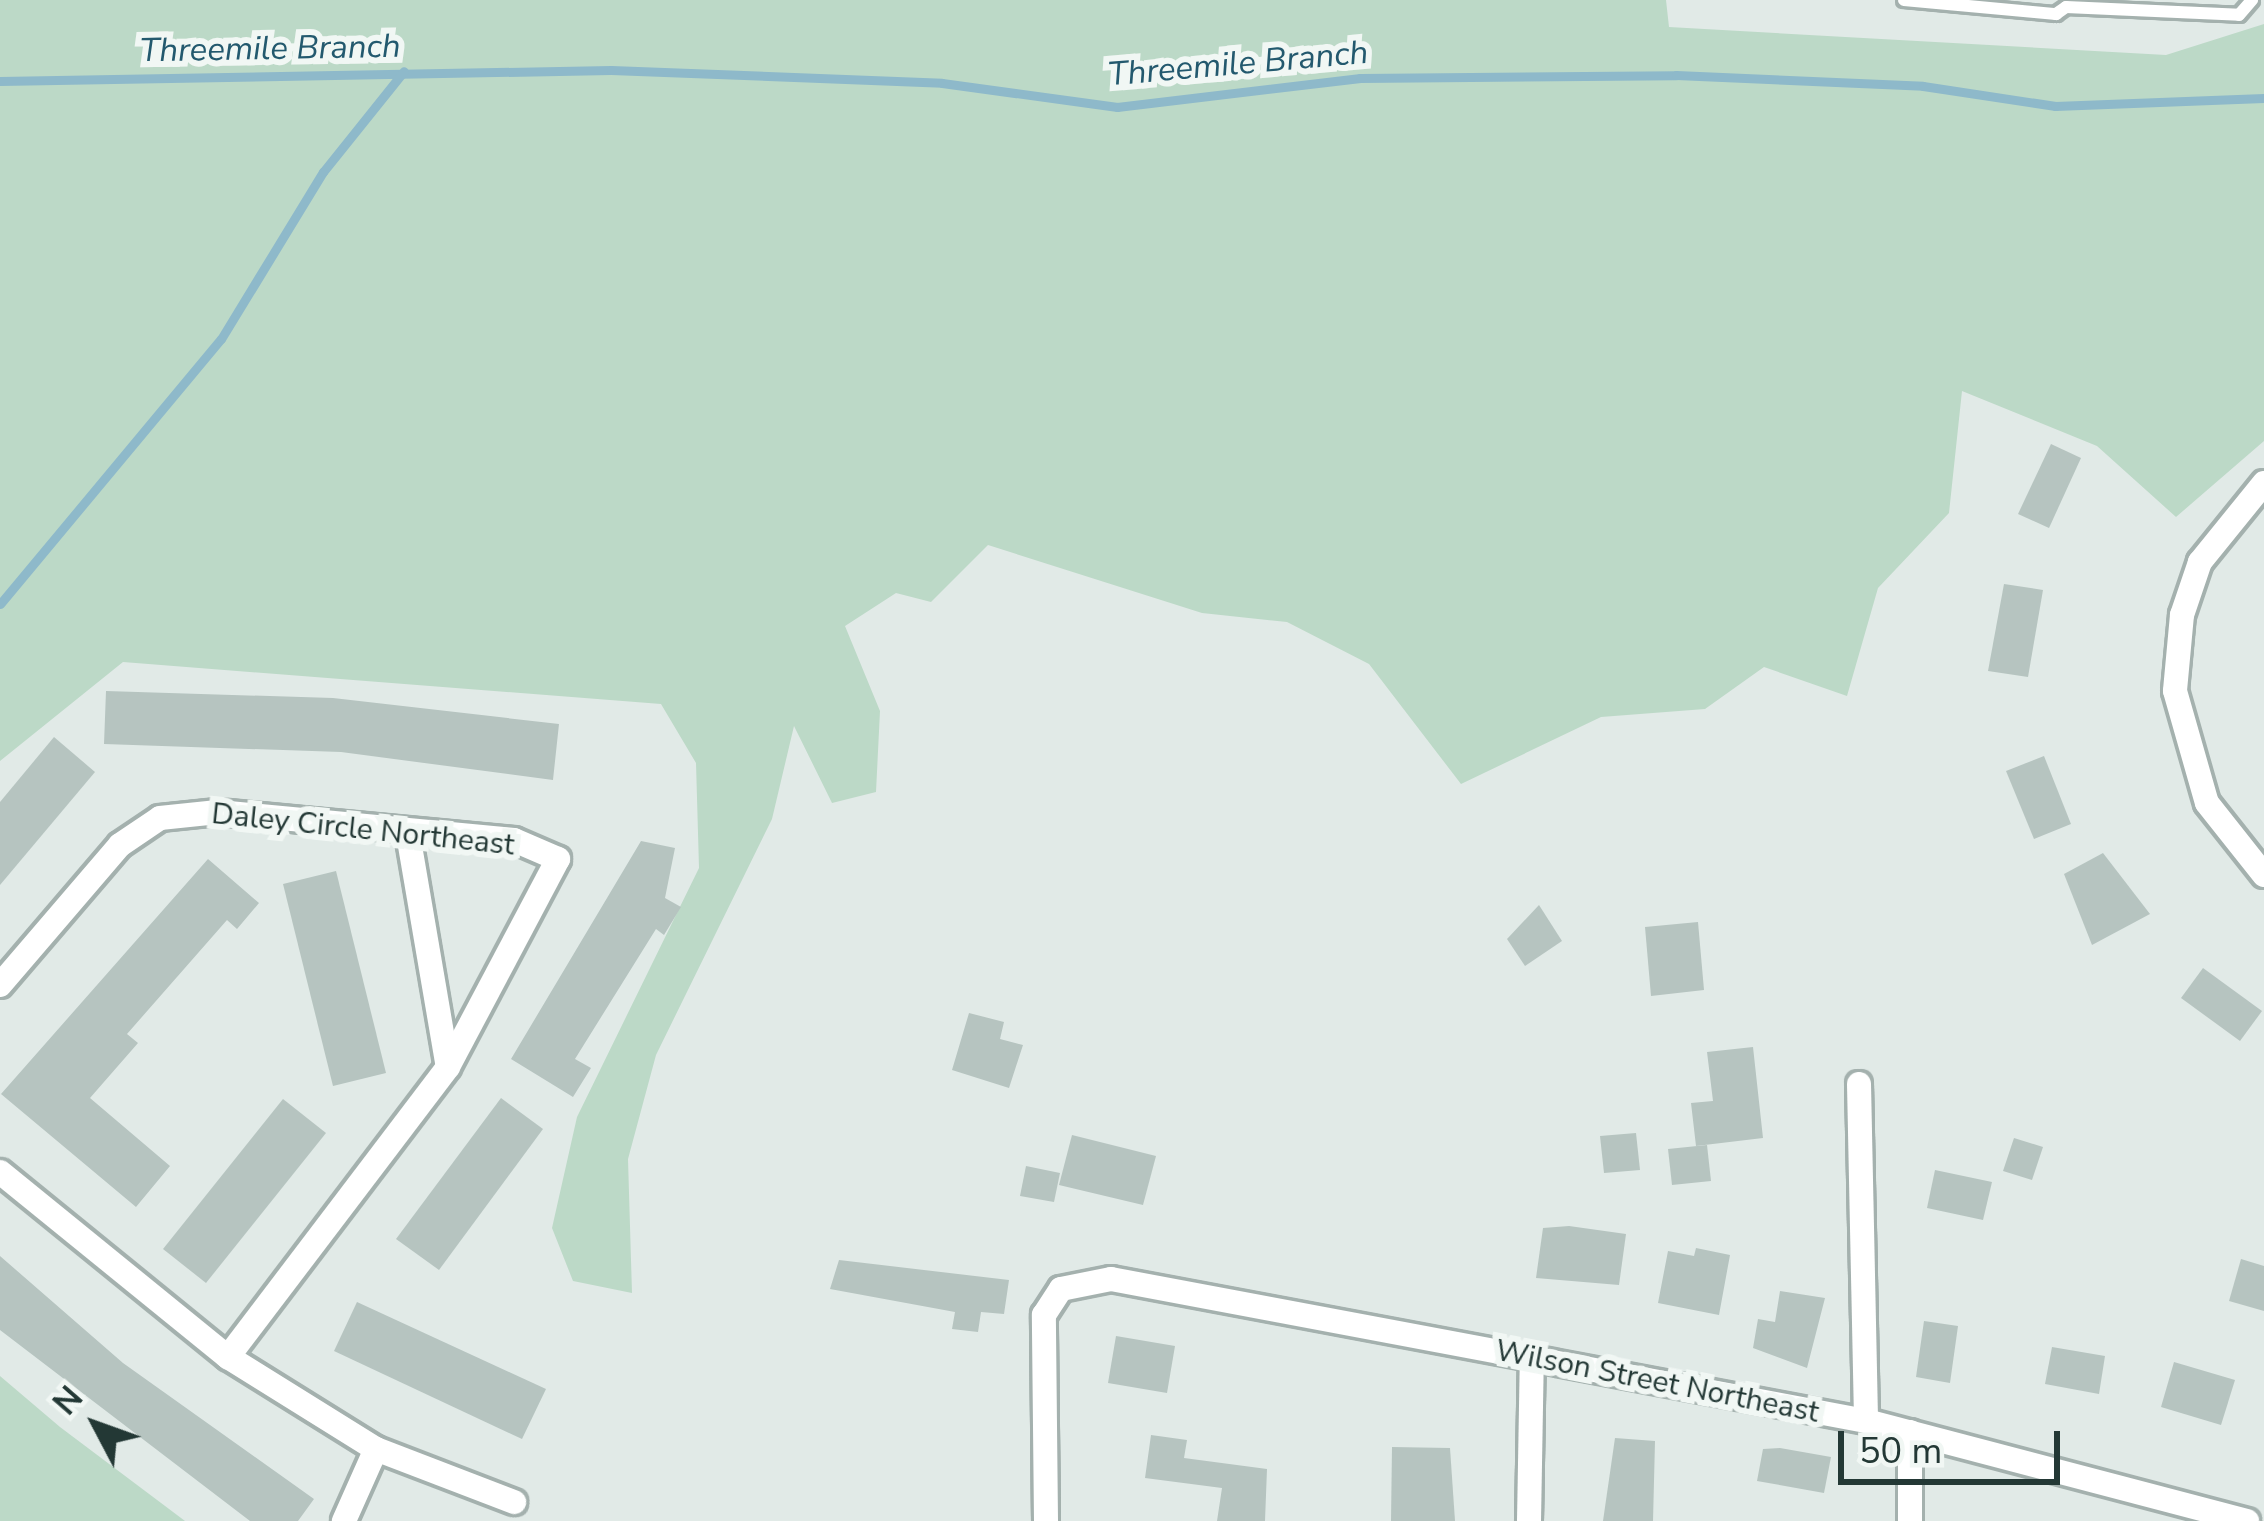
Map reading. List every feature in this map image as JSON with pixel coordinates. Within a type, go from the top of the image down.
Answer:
[{"type":"street","points":[[2264,483],[2200,562],[2182,615],[2175,692],[2207,803],[2264,875]]},
{"type":"street","name":"Daley Circle Northeast","points":[[0,985],[120,845],[160,818],[218,812],[408,834],[514,840],[558,859],[448,1066],[228,1357]]},
{"type":"street","points":[[408,834],[448,1066]]},
{"type":"street","points":[[1859,1084],[1866,1420]]},
{"type":"street","points":[[0,1172],[228,1357],[376,1449],[514,1502]]},
{"type":"street","name":"Wilson Street Northeast","points":[[1046,1521],[1044,1315],[1060,1289],[1112,1279],[1866,1420],[2247,1521]]},
{"type":"street","points":[[1529,1521],[1532,1357]]},
{"type":"street","points":[[1910,1432],[1910,1521]]},
{"type":"street","points":[[344,1521],[376,1449]]},
{"type":"lane","points":[[1904,0],[2056,14],[2066,3],[2239,15],[2252,0]]},
{"type":"green space","points":[[0,0],[1666,0],[1669,27],[2166,55],[2264,24],[2264,441],[2176,517],[2097,446],[1962,391],[1949,513],[1878,588],[1847,696],[1764,667],[1705,709],[1601,717],[1461,784],[1369,664],[1287,622],[1202,613],[988,545],[931,602],[896,593],[845,626],[880,711],[876,792],[832,803],[794,726],[772,819],[656,1055],[628,1159],[632,1293],[573,1281],[552,1228],[577,1117],[699,868],[696,763],[661,704],[123,662],[0,761]]},
{"type":"green space","points":[[0,1376],[60,1427],[185,1521],[0,1521]]},
{"type":"building","points":[[2051,444],[2081,458],[2049,528],[2018,514]]},
{"type":"building","points":[[2004,584],[2043,590],[2028,677],[1988,671]]},
{"type":"building","points":[[106,691],[333,698],[559,724],[553,780],[341,752],[104,744]]},
{"type":"building","points":[[54,737],[95,772],[0,885],[0,802]]},
{"type":"building","points":[[2044,756],[2071,824],[2034,839],[2006,771]]},
{"type":"building","points":[[641,841],[675,848],[665,898],[681,907],[664,935],[656,929],[575,1059],[591,1068],[573,1097],[511,1059]]},
{"type":"building","points":[[2103,853],[2150,914],[2092,945],[2064,874]]},
{"type":"building","points":[[208,859],[259,903],[237,929],[227,920],[127,1034],[138,1043],[90,1098],[170,1166],[136,1207],[1,1094]]},
{"type":"building","points":[[336,871],[386,1073],[333,1086],[283,884]]},
{"type":"building","points":[[1539,905],[1562,941],[1525,966],[1507,939]]},
{"type":"building","points":[[1698,922],[1704,990],[1651,996],[1645,927]]},
{"type":"building","points":[[2203,968],[2262,1011],[2240,1041],[2181,998]]},
{"type":"building","points":[[969,1013],[1004,1022],[1000,1039],[1023,1045],[1009,1088],[952,1070]]},
{"type":"building","points":[[1753,1047],[1763,1138],[1696,1146],[1691,1103],[1713,1101],[1707,1052]]},
{"type":"building","points":[[501,1098],[543,1129],[439,1270],[396,1239]]},
{"type":"building","points":[[283,1099],[326,1133],[206,1283],[163,1249]]},
{"type":"building","points":[[1636,1133],[1640,1170],[1604,1173],[1600,1136]]},
{"type":"building","points":[[1072,1135],[1156,1156],[1143,1205],[1059,1185]]},
{"type":"building","points":[[2014,1138],[2043,1147],[2032,1180],[2003,1171]]},
{"type":"building","points":[[1707,1145],[1711,1181],[1672,1185],[1668,1149]]},
{"type":"building","points":[[1026,1166],[1060,1173],[1054,1202],[1020,1196]]},
{"type":"building","points":[[1935,1170],[1992,1182],[1983,1220],[1927,1208]]},
{"type":"building","points":[[1569,1226],[1626,1234],[1619,1285],[1536,1278],[1543,1228]]},
{"type":"building","points":[[1696,1248],[1730,1255],[1719,1315],[1658,1303],[1668,1251],[1694,1256]]},
{"type":"building","points":[[0,1256],[123,1363],[314,1499],[298,1521],[250,1521],[0,1330]]},
{"type":"building","points":[[2241,1259],[2264,1266],[2264,1311],[2229,1301]]},
{"type":"building","points":[[839,1260],[1009,1280],[1004,1314],[981,1312],[978,1332],[952,1329],[955,1312],[830,1289]]},
{"type":"building","points":[[1780,1291],[1825,1298],[1807,1368],[1753,1348],[1758,1319],[1775,1322]]},
{"type":"building","points":[[357,1302],[546,1389],[522,1439],[334,1351]]},
{"type":"building","points":[[1924,1321],[1958,1326],[1950,1383],[1916,1377]]},
{"type":"building","points":[[1116,1336],[1175,1346],[1167,1393],[1108,1383]]},
{"type":"building","points":[[2052,1347],[2105,1356],[2099,1394],[2045,1384]]},
{"type":"building","points":[[2174,1362],[2235,1380],[2221,1425],[2161,1407]]},
{"type":"building","points":[[1151,1435],[1187,1440],[1184,1458],[1267,1469],[1265,1521],[1217,1521],[1222,1488],[1145,1478]]},
{"type":"building","points":[[1615,1438],[1655,1441],[1653,1521],[1603,1521]]},
{"type":"building","points":[[1392,1447],[1450,1448],[1455,1521],[1391,1521]]},
{"type":"building","points":[[1763,1449],[1831,1457],[1824,1493],[1757,1481]]},
{"type":"waterway","name":"Threemile Branch","points":[[0,81],[611,70],[942,83],[1117,107],[1360,78],[1676,75],[1923,86],[2055,106],[2264,98]]},
{"type":"waterway","points":[[0,604],[221,339],[323,172],[404,71]]}]
